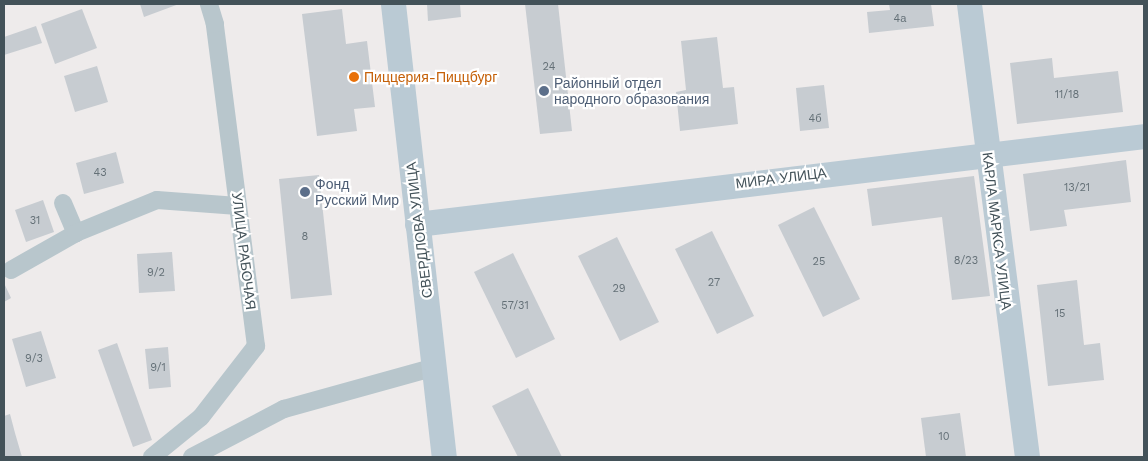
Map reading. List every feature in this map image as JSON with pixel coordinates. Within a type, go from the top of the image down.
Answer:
[{"type":"street","name":"УЛИЦА РАБОЧАЯ","points":[[152,457],[201,417],[256,346],[215,24],[208,4]]},
{"type":"street","name":"СВЕРДЛОВА УЛИЦА","points":[[393,4],[444,457]]},
{"type":"street","name":"КАРЛА МАРКСА УЛИЦА","points":[[969,4],[986,153],[1026,457]]},
{"type":"street","name":"МИРА УЛИЦА","points":[[417,224],[986,153],[1144,136]]},
{"type":"street","points":[[11,270],[76,233],[156,200],[238,206]]},
{"type":"street","points":[[63,203],[76,233]]},
{"type":"street","points":[[192,457],[284,409],[435,366]]},
{"type":"building","points":[[140,4],[179,4],[144,17]]},
{"type":"building","points":[[427,4],[460,4],[461,17],[428,21]]},
{"type":"building","points":[[525,4],[558,4],[572,131],[540,134]]},
{"type":"building","points":[[889,4],[931,4],[934,26],[869,33],[867,12],[890,10]]},
{"type":"building","points":[[82,9],[97,48],[55,64],[41,24]]},
{"type":"building","points":[[342,9],[346,44],[367,41],[375,107],[354,109],[357,131],[317,136],[302,14]]},
{"type":"building","points":[[36,26],[42,43],[4,55],[4,37]]},
{"type":"building","points":[[717,37],[723,88],[734,87],[738,124],[680,131],[676,92],[686,90],[681,41]]},
{"type":"building","points":[[1052,58],[1054,78],[1118,71],[1123,112],[1017,124],[1010,63]]},
{"type":"building","points":[[97,66],[108,102],[75,112],[64,76]]},
{"type":"building","points":[[824,85],[829,128],[800,131],[796,88]]},
{"type":"building","points":[[116,152],[124,183],[84,194],[76,163]]},
{"type":"building","points":[[1126,160],[1131,202],[1064,210],[1067,226],[1030,231],[1023,174]]},
{"type":"building","points":[[319,175],[332,295],[291,299],[279,179]]},
{"type":"building","points":[[974,176],[990,296],[952,300],[942,217],[872,226],[867,189]]},
{"type":"building","points":[[43,200],[54,232],[26,242],[15,210]]},
{"type":"building","points":[[814,207],[860,299],[823,317],[778,225]]},
{"type":"building","points":[[712,231],[754,316],[717,334],[675,249]]},
{"type":"building","points":[[617,237],[659,322],[620,341],[578,256]]},
{"type":"building","points":[[172,252],[175,291],[139,293],[137,254]]},
{"type":"building","points":[[513,253],[555,339],[516,358],[474,272]]},
{"type":"building","points":[[1077,280],[1084,345],[1100,343],[1104,380],[1048,386],[1037,285]]},
{"type":"building","points":[[4,283],[11,298],[4,302]]},
{"type":"building","points":[[41,331],[56,378],[26,387],[12,339]]},
{"type":"building","points":[[117,343],[152,440],[133,447],[98,350]]},
{"type":"building","points":[[168,347],[171,387],[149,389],[145,349]]},
{"type":"building","points":[[528,388],[562,457],[518,457],[492,406]]},
{"type":"building","points":[[960,413],[966,457],[926,457],[921,418]]},
{"type":"building","points":[[10,414],[22,457],[4,457],[4,416]]},
{"type":"place","name":"Пиццерия-Пиццбург","points":[[354,77]]},
{"type":"place","name":"Районный отдел народного образования","points":[[544,91]]},
{"type":"place","name":"Фонд Русский Мир","points":[[305,192]]}]
